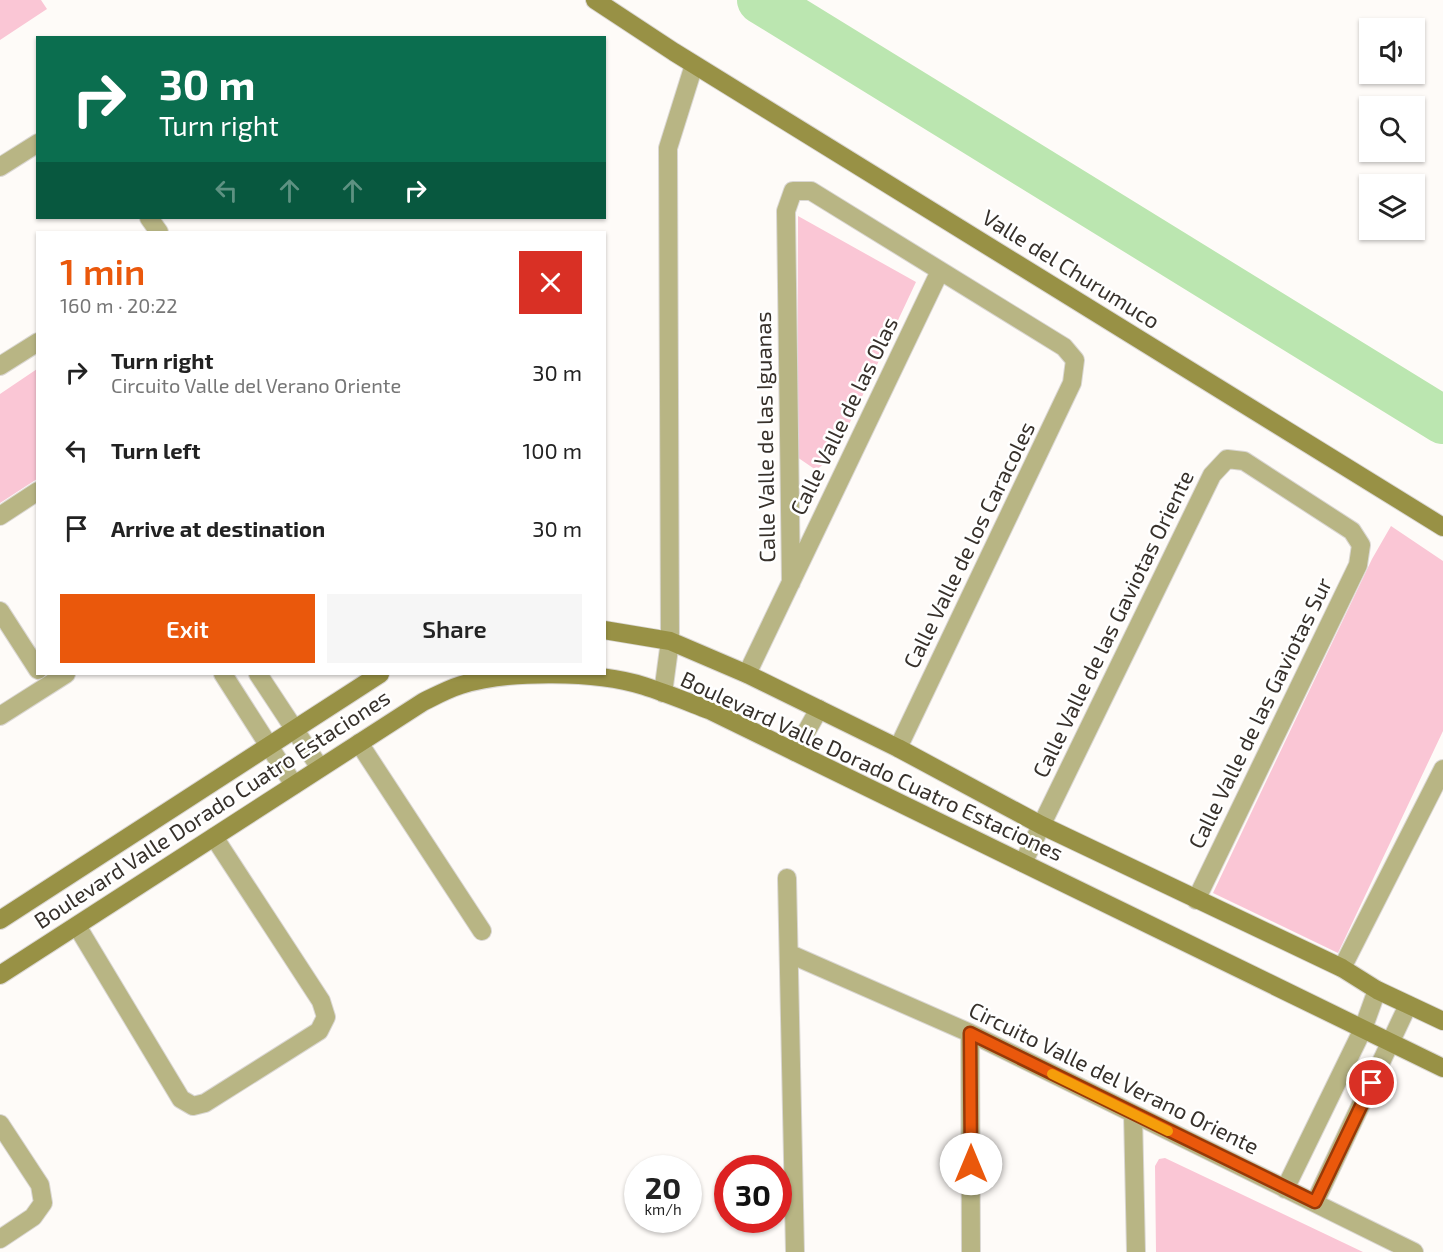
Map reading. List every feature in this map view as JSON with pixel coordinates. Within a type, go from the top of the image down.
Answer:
[{"type":"street","name":"Valle del Churumuco","points":[[595,0],[694,65],[1443,527]]},
{"type":"street","points":[[663,693],[670,641],[669,148],[694,65]]},
{"type":"street","points":[[0,167],[36,144]]},
{"type":"street","name":"Calle Valle de las Iguanas","points":[[747,674],[791,583],[786,211],[793,191],[811,191],[940,271]]},
{"type":"street","name":"Calle Valle de los Caracoles","points":[[898,748],[1072,382],[1075,360],[1064,347],[940,271]]},
{"type":"street","name":"Calle Valle de las Olas","points":[[791,583],[940,271]]},
{"type":"street","points":[[0,366],[36,343]]},
{"type":"street","name":"Calle Valle de las Gaviotas Oriente","points":[[1023,863],[1212,475],[1227,459],[1244,461],[1352,531],[1361,544]]},
{"type":"street","points":[[0,516],[36,493]]},
{"type":"street","name":"Calle Valle de las Gaviotas Sur","points":[[1196,900],[1358,565],[1361,544]]},
{"type":"street","points":[[0,611],[36,667]]},
{"type":"street","name":"Boulevard Valle Dorado Cuatro Estaciones","points":[[606,630],[670,641],[747,674],[898,748],[1041,825],[1342,968],[1377,990],[1443,1021]]},
{"type":"street","points":[[224,675],[294,785]]},
{"type":"street","points":[[259,675],[320,768]]},
{"type":"street","name":"Boulevard Valle Dorado Cuatro Estaciones","points":[[0,920],[378,675]]},
{"type":"street","name":"Boulevard Valle Dorado Cuatro Estaciones","points":[[0,975],[423,702],[461,685],[472,683],[551,675],[598,677],[643,686],[709,710],[1443,1068]]},
{"type":"street","points":[[0,716],[42,676]]},
{"type":"street","points":[[795,752],[819,709]]},
{"type":"street","points":[[359,743],[482,931]]},
{"type":"street","points":[[1342,968],[1443,769]]},
{"type":"street","points":[[76,926],[181,1099],[193,1107],[205,1103],[320,1031],[326,1017],[321,1001],[214,837]]},
{"type":"street","points":[[787,878],[795,1252]]},
{"type":"street","name":"Circuito Valle del Verano Oriente","points":[[789,954],[970,1033],[1414,1252]]},
{"type":"street","points":[[1285,1189],[1362,1029],[1377,990]]},
{"type":"street","points":[[1315,1202],[1408,1005]]},
{"type":"street","points":[[970,1033],[971,1252]]},
{"type":"street","points":[[1133,1114],[1136,1252]]},
{"type":"street","points":[[0,1124],[40,1185],[43,1203],[33,1217],[0,1239]]},
{"type":"shaded area","points":[[0,0],[41,0],[47,9],[0,40]]},
{"type":"shaded area","points":[[798,216],[916,282],[834,456],[816,470],[797,457]]},
{"type":"shaded area","points":[[36,370],[36,480],[0,503],[0,394]]},
{"type":"shaded area","points":[[1391,526],[1443,561],[1443,731],[1338,953],[1213,893],[1372,559]]},
{"type":"shaded area","points":[[1165,1158],[1363,1252],[1156,1252],[1155,1166],[1159,1159]]},
{"type":"waterway","points":[[761,0],[1443,420]]},
{"type":"slow traffic","points":[[1052,1074],[1168,1131]]},
{"type":"route","points":[[971,1164],[970,1033],[1315,1202],[1372,1083]]}]
